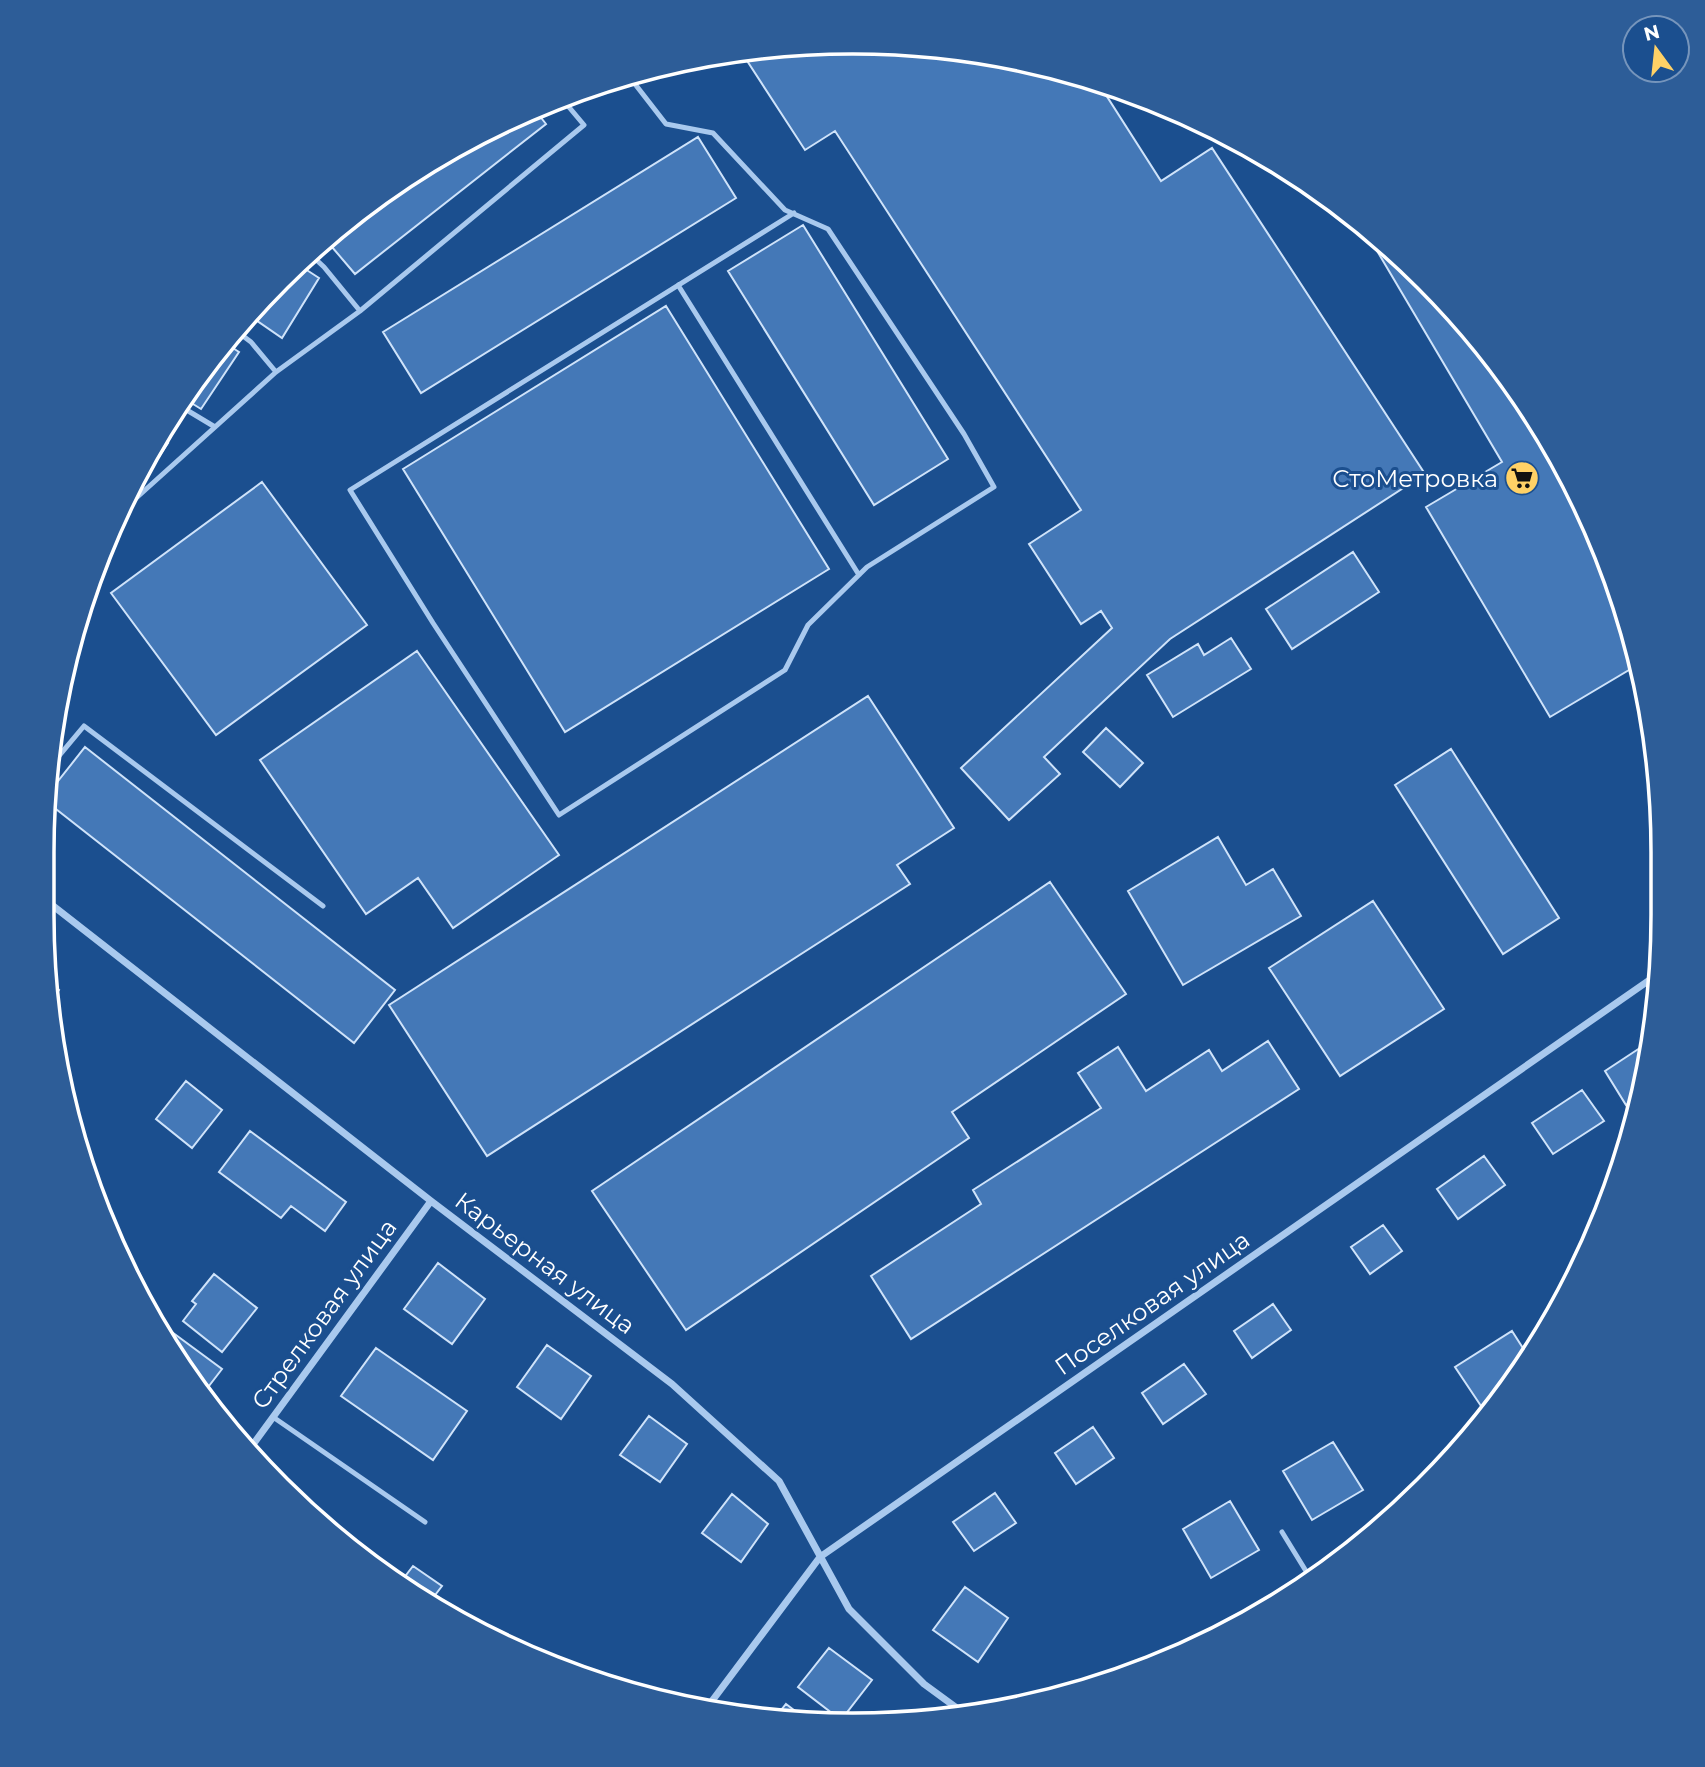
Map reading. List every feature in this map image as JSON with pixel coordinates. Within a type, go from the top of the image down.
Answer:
[{"type":"street","name":"Карьерная улица","points":[[54,907],[431,1201],[672,1384],[779,1481],[849,1609],[924,1684],[955,1706]]},
{"type":"street","name":"Поселковая улица","points":[[713,1700],[820,1557],[1648,981]]},
{"type":"street","name":"Стрелковая улица","points":[[254,1443],[431,1201]]},
{"type":"lane","points":[[635,84],[666,124],[713,133],[785,210],[828,229],[964,434],[994,487],[859,575],[807,625],[785,670],[559,816],[350,490],[793,214]]},
{"type":"lane","points":[[139,496],[276,372],[360,311],[584,125],[569,107]]},
{"type":"lane","points":[[317,261],[360,311]]},
{"type":"lane","points":[[678,285],[859,575]]},
{"type":"lane","points":[[243,337],[276,372]]},
{"type":"lane","points":[[188,411],[215,427]]},
{"type":"lane","points":[[60,754],[84,726],[323,906]]},
{"type":"lane","points":[[273,1417],[425,1522]]},
{"type":"lane","points":[[1282,1532],[1306,1571]]},
{"type":"building","points":[[852,54],[905,56],[957,61],[1059,81],[1107,96],[1161,181],[1212,148],[1425,474],[1170,639],[1044,757],[1060,774],[1009,820],[961,768],[1112,628],[1101,611],[1081,624],[1029,544],[1081,510],[835,131],[805,150],[747,61]]},
{"type":"building","points":[[541,118],[546,124],[355,274],[332,247],[409,189],[453,161]]},
{"type":"building","points":[[698,137],[736,198],[421,393],[383,332]]},
{"type":"building","points":[[803,225],[948,459],[874,505],[728,271]]},
{"type":"building","name":"СтоМетровка","points":[[1377,250],[1453,326],[1486,367],[1544,453],[1590,547],[1624,646],[1629,670],[1550,717],[1426,507],[1502,462]]},
{"type":"building","points":[[307,270],[319,278],[282,338],[257,321]]},
{"type":"building","points":[[666,306],[829,569],[565,732],[403,469]]},
{"type":"building","points":[[234,349],[239,352],[201,409],[193,404]]},
{"type":"building","points":[[262,482],[367,625],[216,735],[111,593]]},
{"type":"building","points":[[1353,552],[1379,592],[1292,649],[1266,609]]},
{"type":"building","points":[[1231,638],[1251,669],[1173,717],[1147,675],[1198,644],[1204,655]]},
{"type":"building","points":[[417,651],[559,855],[453,928],[418,878],[366,914],[260,760]]},
{"type":"building","points":[[868,696],[954,828],[897,865],[910,884],[487,1156],[389,1005]]},
{"type":"building","points":[[1106,728],[1143,763],[1120,787],[1083,752]]},
{"type":"building","points":[[85,747],[395,990],[354,1043],[56,809],[58,781]]},
{"type":"building","points":[[1451,749],[1559,918],[1503,954],[1395,785]]},
{"type":"building","points":[[1218,837],[1246,885],[1273,869],[1301,916],[1183,985],[1128,891]]},
{"type":"building","points":[[1050,882],[1126,994],[952,1112],[969,1138],[686,1330],[592,1191]]},
{"type":"building","points":[[1373,901],[1444,1009],[1340,1076],[1269,968]]},
{"type":"building","points":[[1268,1041],[1299,1089],[911,1339],[871,1276],[981,1204],[973,1190],[1101,1108],[1078,1073],[1118,1047],[1146,1091],[1209,1050],[1222,1071]]},
{"type":"building","points":[[1639,1049],[1628,1104],[1605,1071]]},
{"type":"building","points":[[186,1081],[222,1110],[192,1148],[156,1119]]},
{"type":"building","points":[[1582,1090],[1604,1121],[1553,1154],[1532,1123]]},
{"type":"building","points":[[250,1131],[346,1202],[325,1231],[291,1206],[281,1218],[219,1172]]},
{"type":"building","points":[[1484,1156],[1505,1185],[1458,1219],[1437,1189]]},
{"type":"building","points":[[1383,1225],[1402,1251],[1370,1274],[1351,1247]]},
{"type":"building","points":[[438,1263],[485,1299],[452,1344],[404,1309]]},
{"type":"building","points":[[214,1274],[257,1308],[222,1352],[183,1321],[196,1304],[192,1301]]},
{"type":"building","points":[[1273,1304],[1291,1330],[1252,1358],[1234,1331]]},
{"type":"building","points":[[1512,1331],[1523,1348],[1481,1406],[1455,1367]]},
{"type":"building","points":[[173,1333],[222,1369],[209,1386]]},
{"type":"building","points":[[547,1345],[591,1376],[561,1419],[517,1387]]},
{"type":"building","points":[[376,1348],[467,1411],[433,1460],[341,1396]]},
{"type":"building","points":[[1184,1364],[1206,1394],[1163,1424],[1142,1393]]},
{"type":"building","points":[[649,1416],[687,1444],[660,1482],[620,1455]]},
{"type":"building","points":[[1093,1427],[1114,1458],[1076,1484],[1055,1453]]},
{"type":"building","points":[[1333,1442],[1363,1490],[1312,1520],[1283,1471]]},
{"type":"building","points":[[995,1493],[1016,1523],[974,1551],[953,1522]]},
{"type":"building","points":[[732,1494],[768,1524],[741,1562],[702,1533]]},
{"type":"building","points":[[1230,1501],[1259,1550],[1211,1578],[1183,1529]]},
{"type":"building","points":[[413,1566],[442,1586],[435,1595],[406,1576]]},
{"type":"building","points":[[965,1587],[1008,1618],[978,1662],[933,1630]]},
{"type":"building","points":[[829,1648],[872,1680],[847,1713],[831,1712],[798,1687]]},
{"type":"building","points":[[786,1704],[794,1710],[782,1709]]},
{"type":"place","name":"СтоМетровка","points":[[1522,478]]}]
